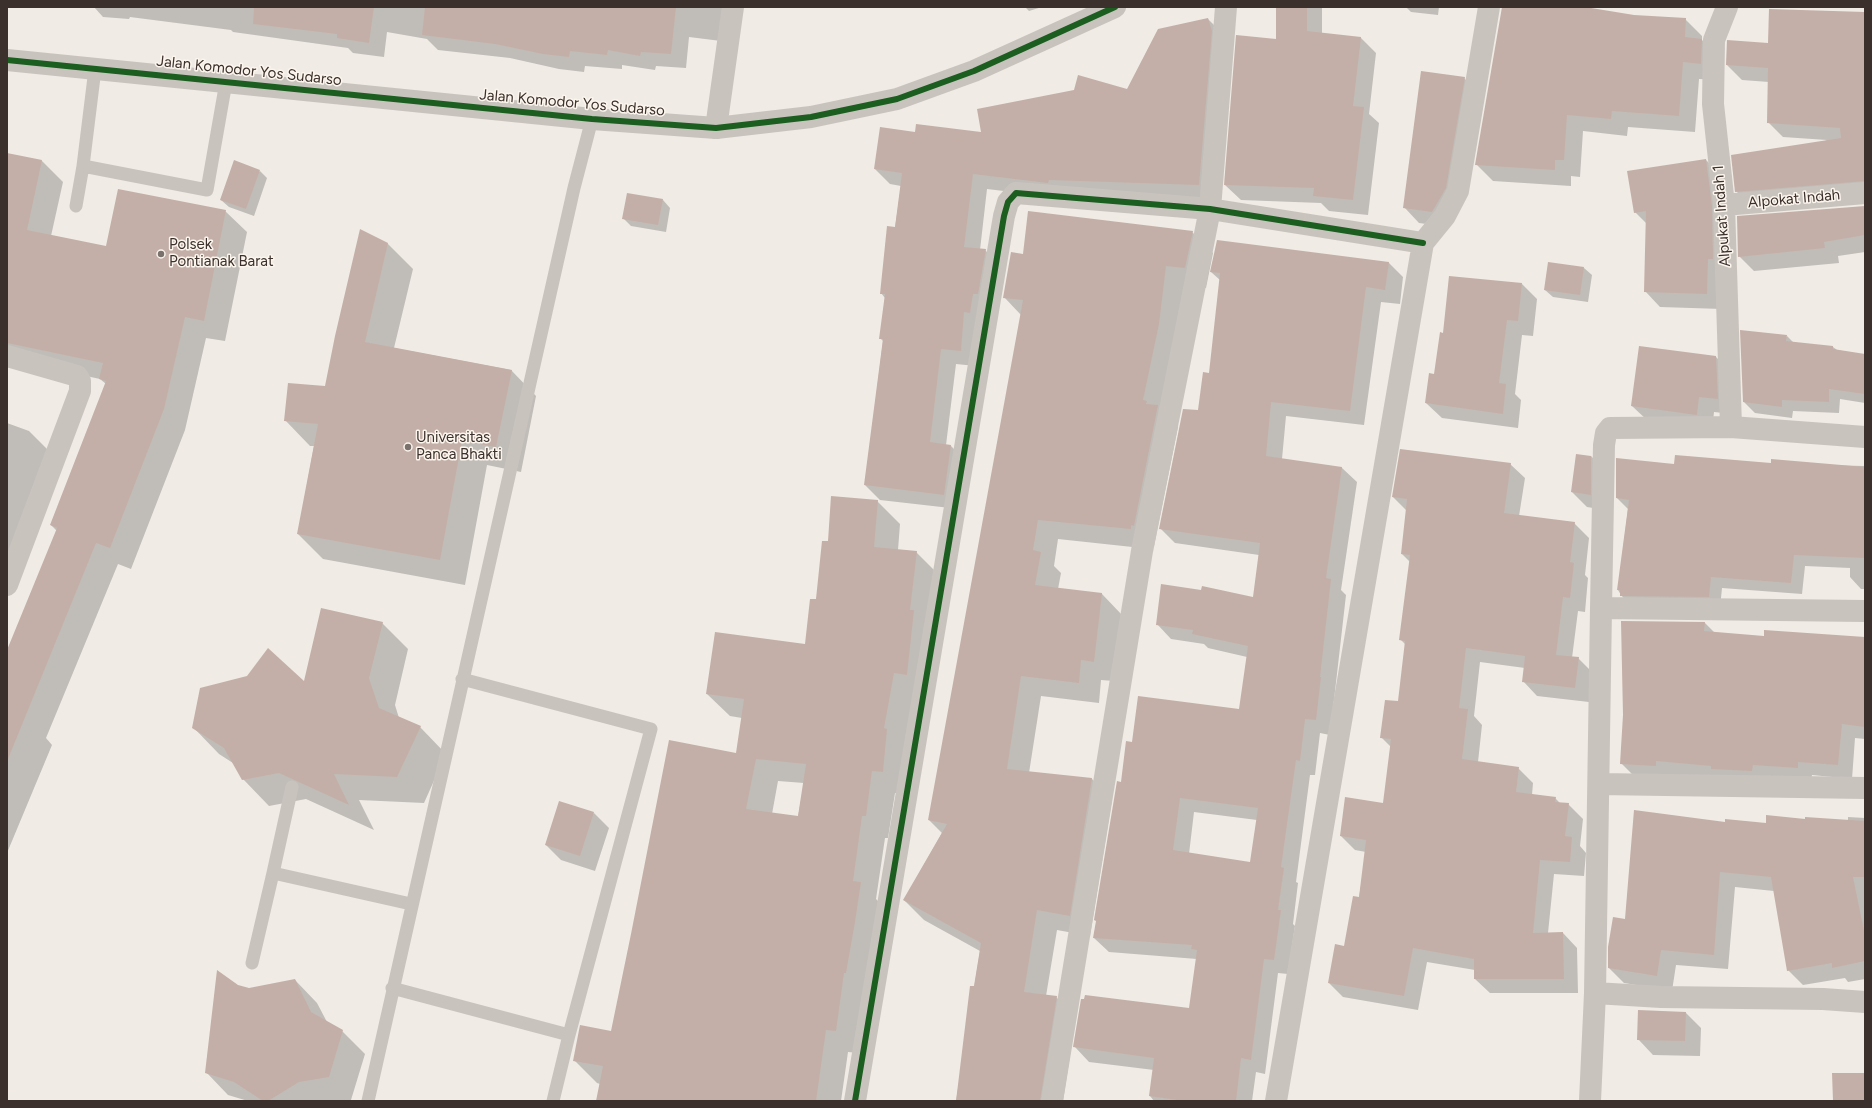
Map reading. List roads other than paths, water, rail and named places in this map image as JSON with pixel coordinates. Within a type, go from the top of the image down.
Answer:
[{"type":"street","points":[[716,128],[732,7]]},
{"type":"street","name":"Jalan Komodor Yos Sudarso","points":[[7,60],[592,119],[716,128],[811,117],[897,99],[974,71],[1115,7]]},
{"type":"street","points":[[1052,1101],[1142,552],[1210,209],[1226,7]]},
{"type":"street","points":[[1276,1101],[1423,243],[1445,216],[1458,191],[1489,7]]},
{"type":"street","name":"Alpukat Indah 1","points":[[1727,7],[1714,40],[1713,104],[1724,205],[1731,427]]},
{"type":"street","points":[[855,1101],[1004,216],[1008,202],[1016,193],[1210,209],[1423,243]]},
{"type":"street","name":"Alpokat Indah","points":[[1724,205],[1865,193]]},
{"type":"street","points":[[7,356],[77,376],[80,381],[80,391],[7,585]]},
{"type":"street","points":[[1590,1101],[1599,784],[1604,445],[1606,434],[1610,428],[1731,427],[1865,437]]},
{"type":"street","points":[[1601,608],[1865,611]]},
{"type":"street","points":[[1599,784],[1865,788]]},
{"type":"street","points":[[1594,993],[1661,997],[1823,999],[1865,1002]]},
{"type":"lane","points":[[76,206],[83,166],[95,68]]},
{"type":"lane","points":[[83,166],[207,190],[226,82]]},
{"type":"lane","points":[[368,1101],[392,988],[574,188],[592,119]]},
{"type":"lane","points":[[462,679],[651,729],[569,1035],[553,1101]]},
{"type":"lane","points":[[252,963],[292,787]]},
{"type":"lane","points":[[273,873],[411,904]]},
{"type":"lane","points":[[392,988],[569,1035]]},
{"type":"place","name":"Polsek Pontianak Barat","points":[[161,254]]},
{"type":"place","name":"Universitas Panca Bhakti","points":[[408,447]]}]
